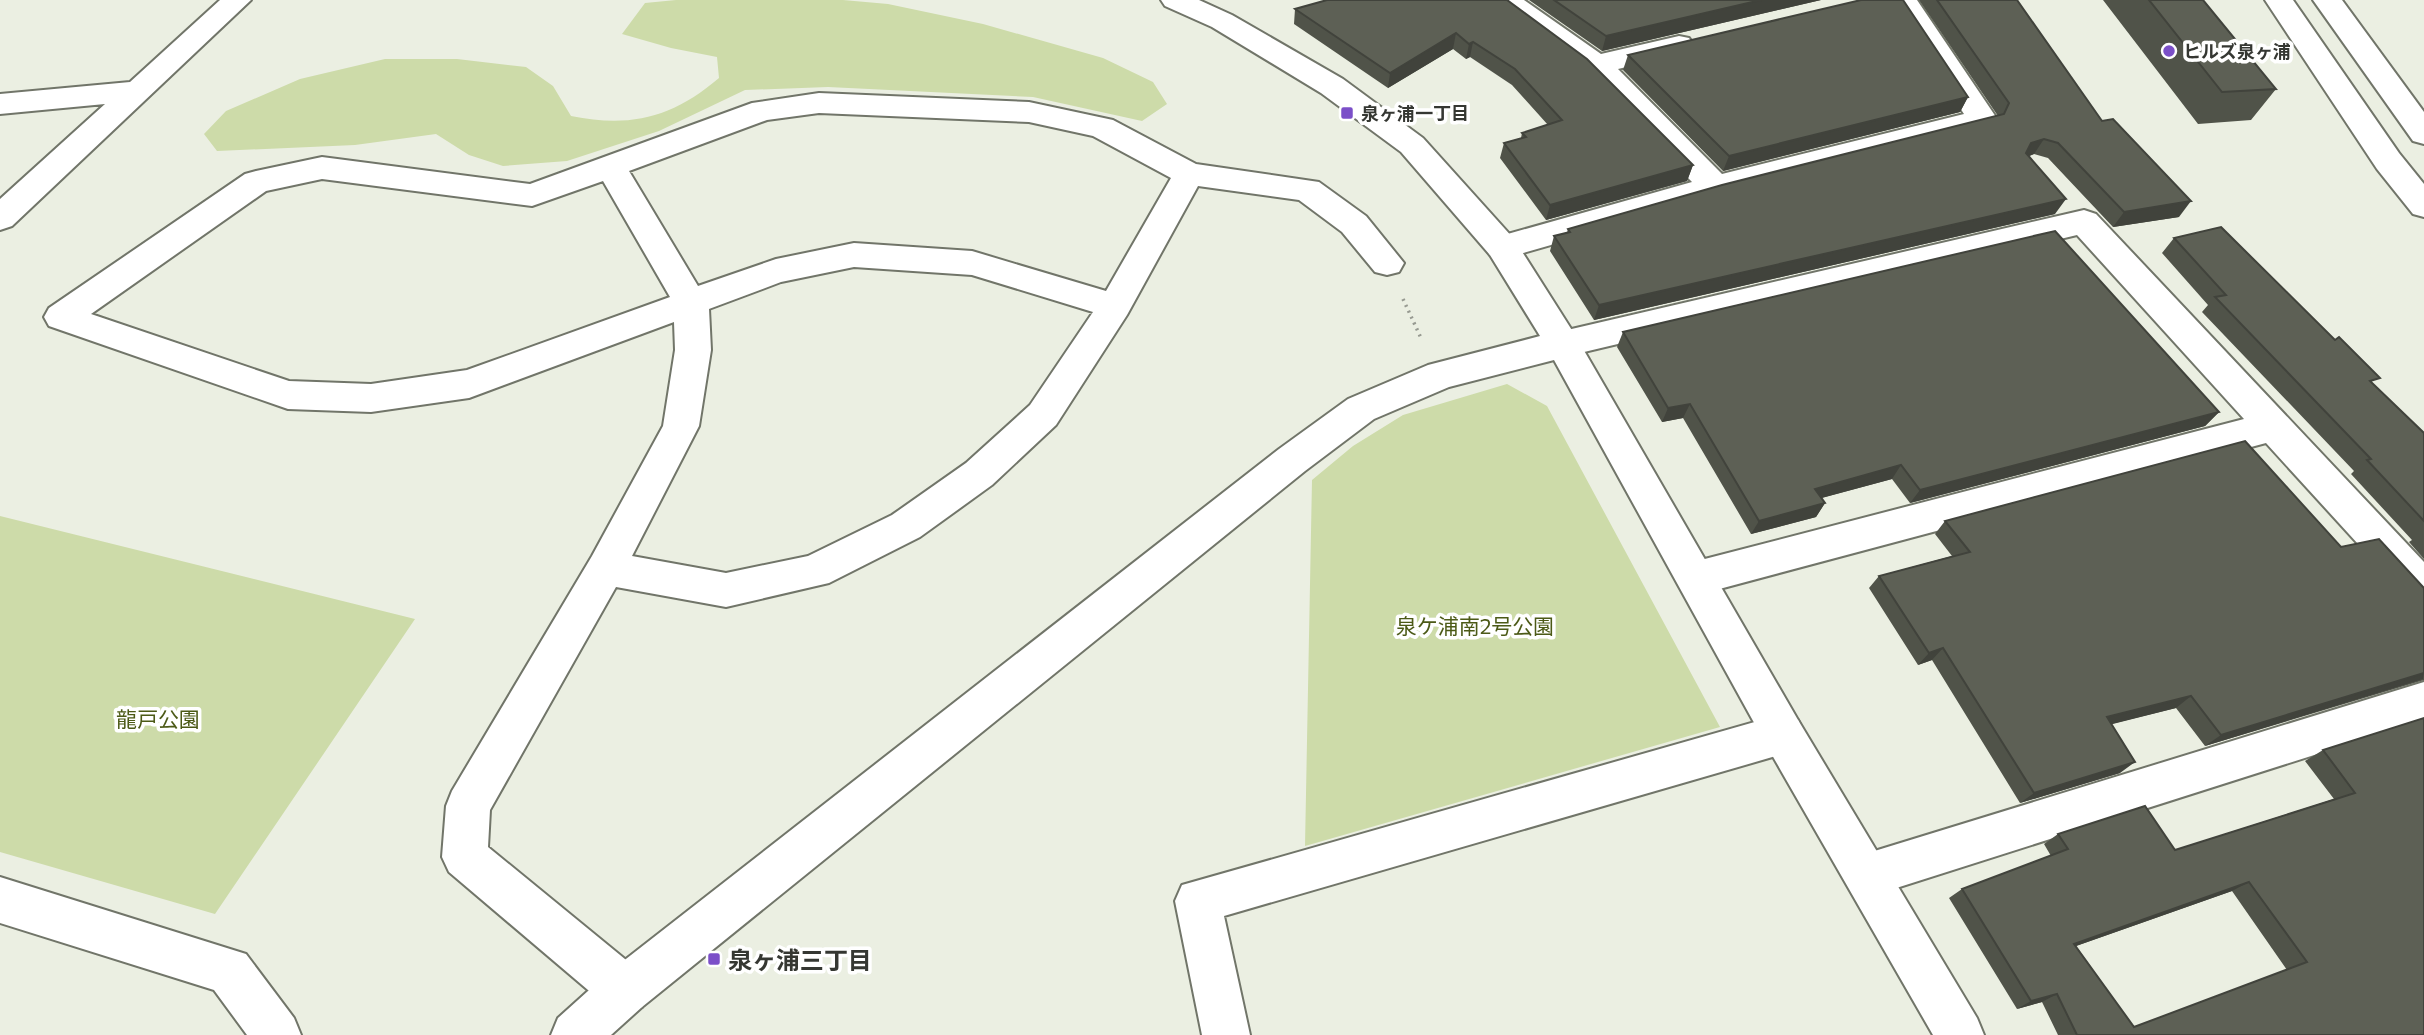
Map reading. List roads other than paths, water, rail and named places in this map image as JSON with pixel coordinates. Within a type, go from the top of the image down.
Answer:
[{"type":"street","points":[[0,218],[237,0]]},
{"type":"street","points":[[1175,0],[1222,21],[1332,86],[1412,145],[1502,247],[1563,344],[1783,734],[1960,1035]]},
{"type":"street","points":[[1505,0],[1596,65],[1715,187]]},
{"type":"street","points":[[1502,247],[1715,187],[1983,120],[1903,0]]},
{"type":"street","points":[[2279,0],[2388,161],[2424,206]]},
{"type":"street","points":[[2328,0],[2424,134]]},
{"type":"street","points":[[1596,65],[1700,40]]},
{"type":"street","points":[[0,104],[138,91]]},
{"type":"street","points":[[1115,306],[972,263],[854,255],[776,271],[469,384],[371,398],[288,395],[61,317],[256,182],[322,168],[531,195],[763,110],[818,103],[1029,112],[1102,127],[1189,174],[1308,190],[1354,224],[1387,263]]},
{"type":"street","points":[[611,167],[691,303],[693,351],[681,426],[606,568],[468,806],[465,857],[625,990]]},
{"type":"street","points":[[606,568],[726,590],[814,571],[906,526],[979,474],[1043,415],[1115,306],[1189,174]]},
{"type":"street","points":[[2059,195],[2424,589]]},
{"type":"street","points":[[575,1035],[625,990],[1282,469],[1362,410],[1441,375],[2084,222]]},
{"type":"street","points":[[1697,578],[2273,426]]},
{"type":"street","points":[[1868,875],[2424,701]]},
{"type":"street","points":[[1226,1035],[1198,901],[1783,734]]},
{"type":"street","points":[[0,900],[229,971],[277,1035]]},
{"type":"place","name":"ヒルズ泉ヶ浦","points":[[2169,51]]},
{"type":"place","name":"泉ヶ浦一丁目","points":[[1347,113]]},
{"type":"place","name":"泉ヶ浦三丁目","points":[[714,959]]},
{"type":"park label","name":"泉ケ浦南2号公園","points":[[1475,625]]},
{"type":"park label","name":"龍戸公園","points":[[158,718]]}]
